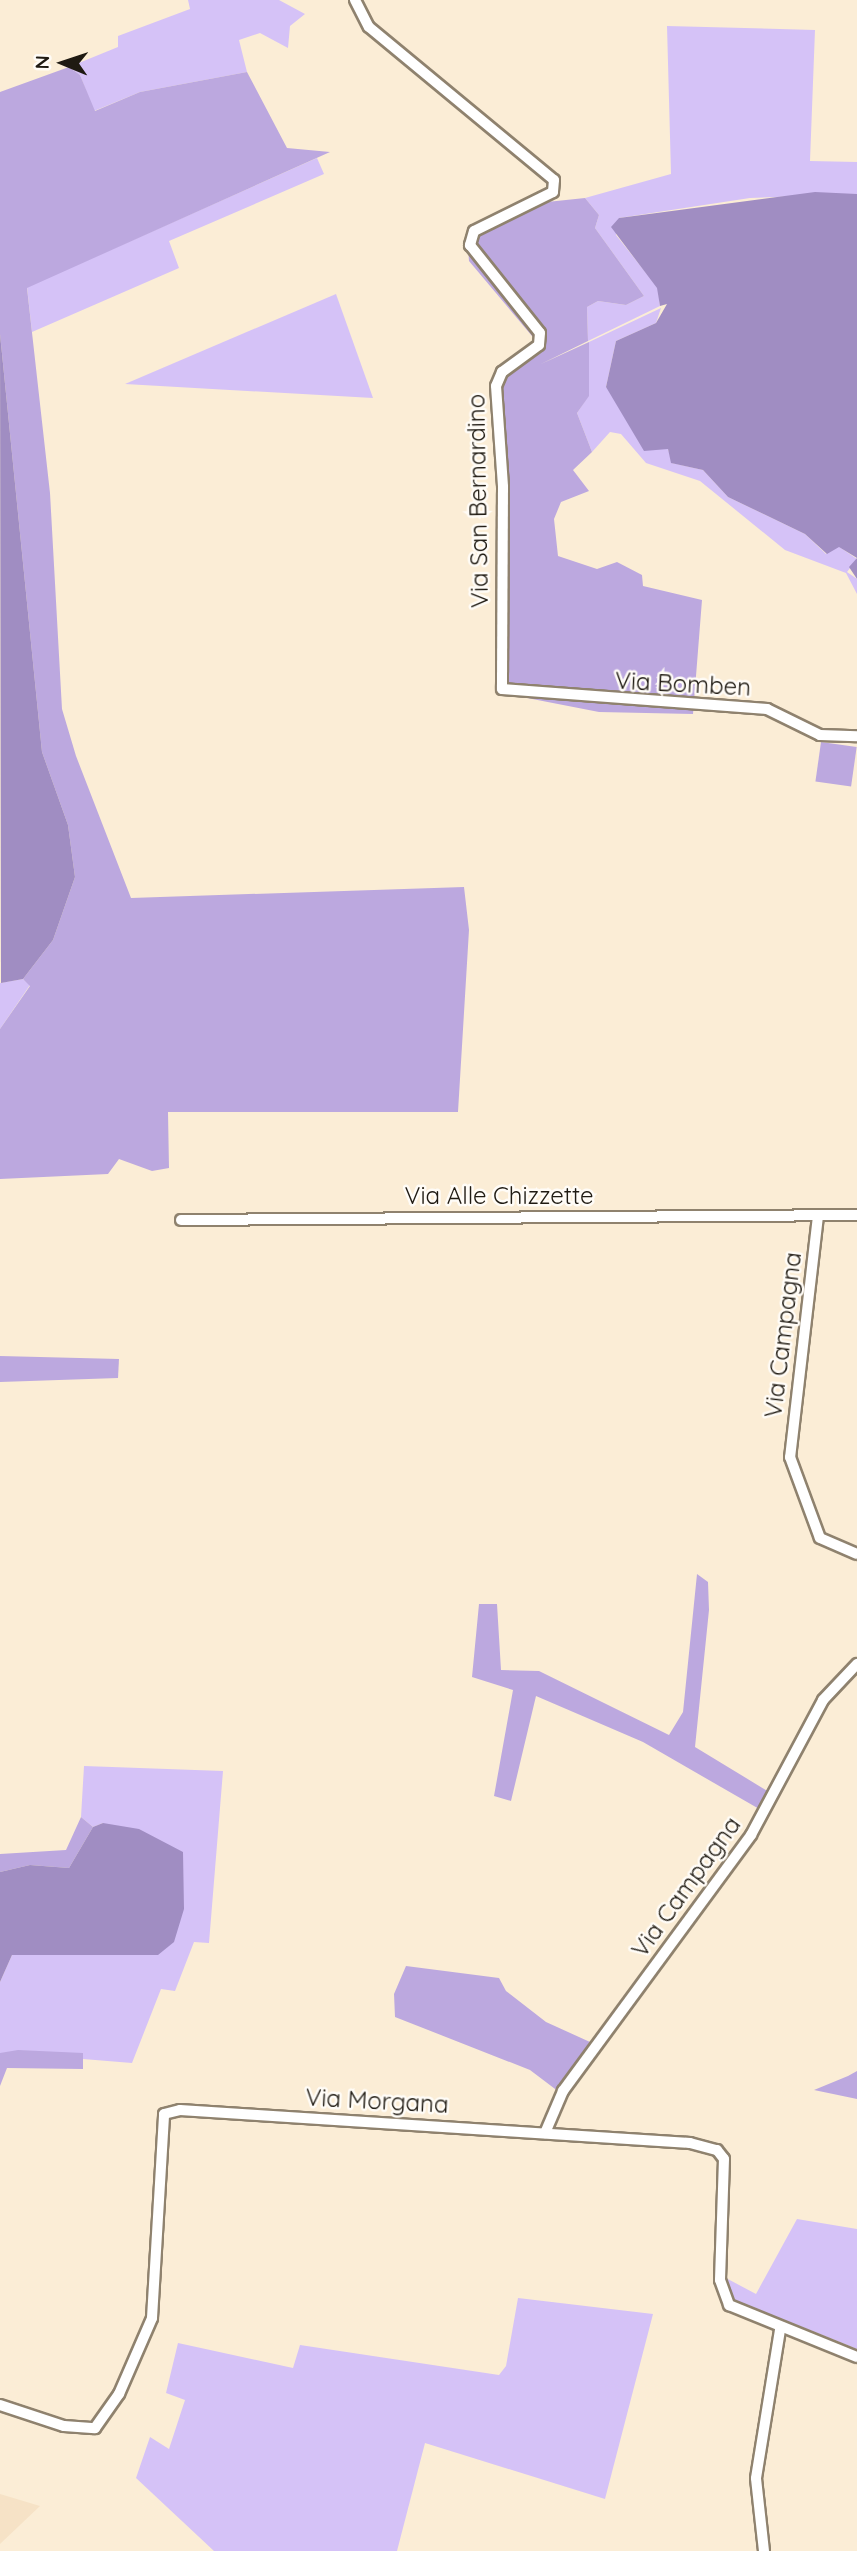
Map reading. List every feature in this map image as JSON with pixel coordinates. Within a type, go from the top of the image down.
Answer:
[{"type":"street","name":"Via San Bernardino","points":[[355,0],[369,27],[554,180],[553,192],[474,231],[470,245],[540,333],[539,345],[502,372],[496,386],[503,487],[502,689]]},
{"type":"street","name":"Via Bomben","points":[[502,689],[767,709],[820,735],[857,736]]},
{"type":"street","name":"Via Alle Chizzette","points":[[181,1220],[857,1215]]},
{"type":"street","name":"Via Campagna","points":[[818,1216],[790,1457],[820,1538],[857,1554]]},
{"type":"street","name":"Via Campagna","points":[[545,2133],[563,2091],[751,1835],[823,1700],[857,1664]]},
{"type":"street","name":"Via Morgana","points":[[0,2405],[64,2426],[95,2428],[119,2394],[152,2318],[164,2114],[180,2110],[545,2133],[717,2150],[724,2159],[722,2292],[729,2305],[780,2330],[857,2357]]},
{"type":"street","points":[[764,2551],[756,2478],[780,2330]]},
{"type":"shaded area","points":[[188,0],[279,0],[305,14],[290,26],[288,48],[260,33],[239,40],[247,72],[140,92],[94,111],[80,75],[69,67],[118,47],[118,36],[190,9]]},
{"type":"shaded area","points":[[667,26],[815,30],[810,161],[857,162],[857,194],[750,198],[619,218],[616,235],[658,288],[660,306],[588,341],[587,307],[598,301],[626,305],[644,296],[595,228],[599,215],[585,198],[671,174]]},
{"type":"shaded area","points":[[69,67],[80,75],[95,111],[140,92],[247,72],[287,148],[330,152],[27,288],[50,493],[62,709],[76,756],[131,898],[464,887],[469,930],[458,1112],[168,1112],[169,1168],[152,1171],[119,1159],[108,1174],[0,1179],[0,1029],[30,986],[23,979],[53,940],[75,877],[68,825],[42,752],[0,334],[0,92]]},
{"type":"shaded area","points":[[317,158],[324,174],[169,241],[179,268],[32,332],[27,287]]},
{"type":"shaded area","points":[[815,192],[857,194],[857,558],[839,547],[827,554],[805,534],[728,497],[703,470],[671,463],[668,449],[644,451],[606,387],[616,341],[656,323],[667,304],[660,306],[657,288],[611,227],[619,218]]},
{"type":"shaded area","points":[[585,198],[599,215],[595,228],[644,296],[626,305],[598,301],[587,307],[588,341],[541,364],[589,342],[589,396],[577,413],[592,452],[573,470],[589,491],[561,502],[554,519],[558,556],[597,569],[617,562],[642,575],[643,586],[702,600],[693,714],[599,712],[501,693],[495,385],[533,357],[537,342],[469,261],[468,248],[491,225],[547,202]]},
{"type":"shaded area","points":[[336,294],[373,398],[125,384]]},
{"type":"shaded area","points":[[661,308],[656,323],[616,341],[606,387],[668,449],[672,463],[703,470],[728,497],[805,534],[826,554],[838,546],[857,559],[847,572],[857,579],[857,594],[846,573],[785,550],[700,481],[646,463],[621,434],[610,432],[592,452],[577,413],[589,395],[589,342]]},
{"type":"shaded area","points":[[0,334],[42,752],[68,825],[75,877],[53,940],[23,979],[1,983]]},
{"type":"shaded area","points":[[857,558],[857,579],[849,567]]},
{"type":"shaded area","points":[[821,742],[857,747],[851,787],[815,782]]},
{"type":"shaded area","points":[[23,979],[30,985],[0,1029],[0,983]]},
{"type":"shaded area","points":[[0,1356],[119,1359],[118,1378],[0,1382]]},
{"type":"shaded area","points":[[697,1574],[708,1582],[709,1610],[695,1747],[774,1795],[766,1813],[643,1742],[536,1696],[511,1801],[494,1796],[513,1690],[472,1677],[479,1604],[497,1604],[501,1670],[539,1671],[669,1735],[683,1712]]},
{"type":"shaded area","points":[[84,1766],[223,1771],[209,1943],[194,1942],[175,1991],[161,1989],[132,2063],[83,2059],[83,2053],[0,2053],[0,1982],[12,1955],[125,1954],[103,1823],[93,1827],[81,1817]]},
{"type":"shaded area","points":[[81,1817],[93,1827],[69,1868],[30,1865],[0,1872],[0,1854],[66,1850]]},
{"type":"shaded area","points":[[103,1823],[139,1829],[183,1852],[184,1909],[174,1942],[158,1955],[12,1955],[0,1982],[0,1872],[30,1865],[69,1868],[93,1827]]},
{"type":"shaded area","points":[[406,1966],[499,1978],[506,1991],[546,2022],[601,2047],[567,2098],[530,2070],[395,2017],[394,1994]]},
{"type":"shaded area","points":[[18,2050],[83,2053],[83,2069],[7,2068],[0,2086],[0,2053]]},
{"type":"shaded area","points":[[857,2071],[857,2099],[814,2090],[848,2076]]},
{"type":"shaded area","points":[[797,2219],[857,2229],[857,2349],[732,2299],[724,2277],[756,2294]]},
{"type":"shaded area","points":[[518,2298],[653,2314],[605,2499],[425,2443],[397,2551],[214,2551],[136,2478],[150,2437],[169,2449],[185,2400],[166,2393],[178,2343],[293,2368],[300,2345],[499,2375],[506,2366]]},
{"type":"shaded area","points":[[0,2494],[40,2506],[0,2544]]}]
